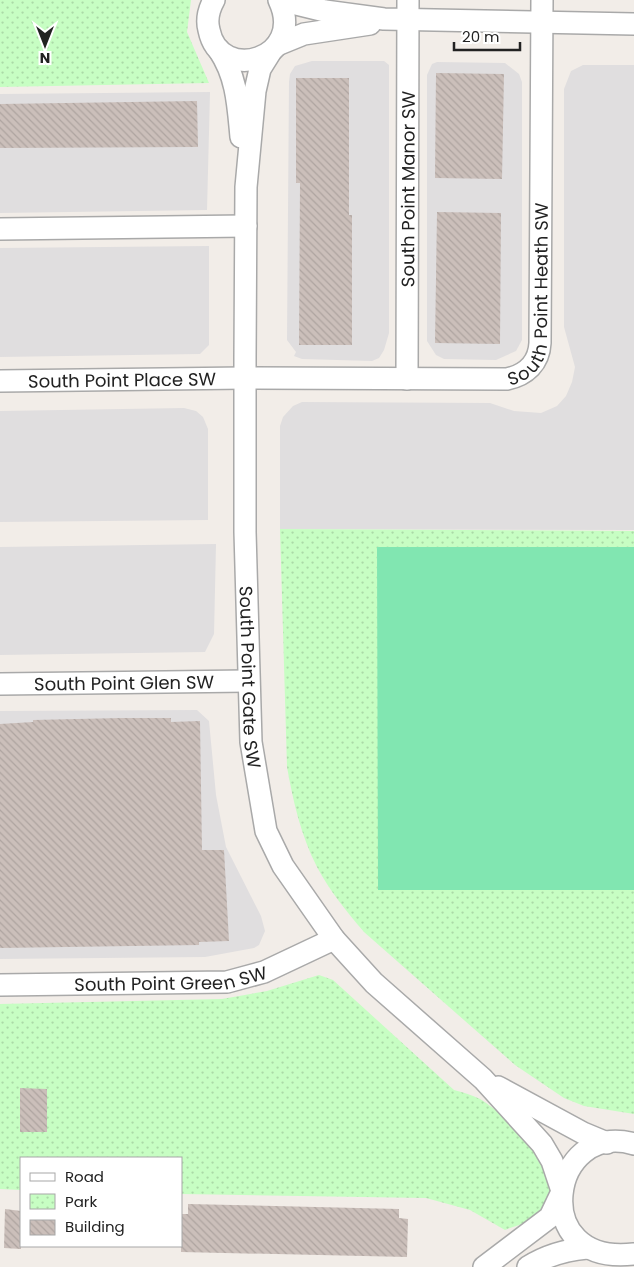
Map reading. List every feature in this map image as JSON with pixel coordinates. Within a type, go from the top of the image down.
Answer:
[{"type":"street","name":"South Point Gate SW","points":[[214,0],[208,15],[208,27],[212,39],[230,67],[235,80],[246,188]]},
{"type":"street","name":"South Point Gate SW","points":[[280,0],[284,12],[285,26],[260,69],[255,91],[246,188],[245,378],[248,681],[251,742],[266,830],[283,866],[334,939],[374,983],[483,1079],[542,1144],[552,1161],[561,1192],[562,1211],[567,1226],[575,1238],[599,1256]]},
{"type":"street","points":[[280,0],[325,11],[384,19],[407,9]]},
{"type":"street","name":"South Point Heath SW","points":[[245,378],[507,380],[524,374],[537,358],[540,343],[542,0]]},
{"type":"street","points":[[219,49],[228,56],[246,61],[304,34],[407,9],[542,22],[634,24]]},
{"type":"street","name":"South Point Manor SW","points":[[407,9],[407,379]]},
{"type":"street","points":[[0,229],[246,226]]},
{"type":"street","name":"South Point Place SW","points":[[0,381],[245,378]]},
{"type":"street","name":"South Point Glen SW","points":[[0,684],[248,681]]},
{"type":"street","name":"South Point Green SW","points":[[0,985],[226,982],[264,972],[334,939]]},
{"type":"street","name":"South Point Gate SW","points":[[483,1079],[583,1133],[607,1143]]},
{"type":"street","points":[[484,1267],[550,1217],[567,1172],[577,1158],[591,1149],[607,1143],[634,1144]]},
{"type":"street","points":[[528,1267],[545,1257],[570,1249],[599,1256],[616,1257],[634,1254]]},
{"type":"shaded area","points":[[312,61],[384,61],[389,65],[389,333],[384,350],[379,358],[372,361],[302,359],[294,356],[296,352],[287,340],[289,82],[290,74],[295,66]]},
{"type":"shaded area","points":[[437,62],[505,63],[519,74],[522,82],[522,340],[516,351],[496,360],[444,359],[436,355],[427,341],[427,75],[432,64]]},
{"type":"shaded area","points":[[583,65],[634,65],[634,530],[280,529],[280,426],[283,417],[293,406],[302,402],[490,403],[514,411],[541,413],[557,406],[566,396],[572,382],[575,367],[564,327],[564,89],[571,71]]},
{"type":"shaded area","points":[[210,92],[207,210],[0,213],[0,94]]},
{"type":"shaded area","points":[[209,246],[209,345],[200,354],[0,357],[0,248]]},
{"type":"shaded area","points":[[184,408],[196,411],[203,417],[208,429],[208,520],[0,522],[0,411]]},
{"type":"shaded area","points":[[216,544],[214,634],[205,652],[0,655],[0,547]]},
{"type":"shaded area","points":[[197,710],[209,721],[216,795],[226,847],[261,916],[265,931],[259,945],[254,948],[205,957],[0,959],[0,711]]},
{"type":"green space","points":[[0,0],[191,0],[187,32],[209,83],[0,87]]},
{"type":"green space","points":[[280,529],[634,531],[634,1114],[584,1106],[564,1098],[515,1065],[364,932],[322,876],[311,855],[302,831],[287,767]]},
{"type":"green space","points":[[377,547],[634,547],[634,890],[378,890]]},
{"type":"green space","points":[[319,975],[333,980],[454,1090],[480,1099],[508,1120],[523,1135],[537,1151],[547,1168],[551,1186],[549,1202],[534,1219],[505,1230],[470,1210],[426,1198],[182,1194],[182,1157],[20,1157],[20,1190],[0,1189],[0,1004],[222,999],[267,991]]},
{"type":"building","points":[[436,73],[504,74],[502,179],[435,178]]},
{"type":"building","points":[[296,78],[349,78],[349,215],[352,215],[352,345],[299,345],[300,183],[296,183]]},
{"type":"building","points":[[197,101],[198,147],[0,148],[0,104]]},
{"type":"building","points":[[437,212],[501,213],[500,344],[435,343]]},
{"type":"building","points":[[171,718],[171,722],[200,721],[202,850],[224,850],[229,941],[199,942],[199,945],[0,948],[0,724],[33,722],[33,720]]},
{"type":"building","points":[[20,1088],[47,1089],[47,1132],[20,1132]]},
{"type":"building","points":[[188,1204],[399,1209],[399,1218],[408,1219],[407,1257],[181,1252],[182,1214],[188,1214]]},
{"type":"building","points":[[5,1209],[20,1211],[21,1249],[4,1248]]}]
